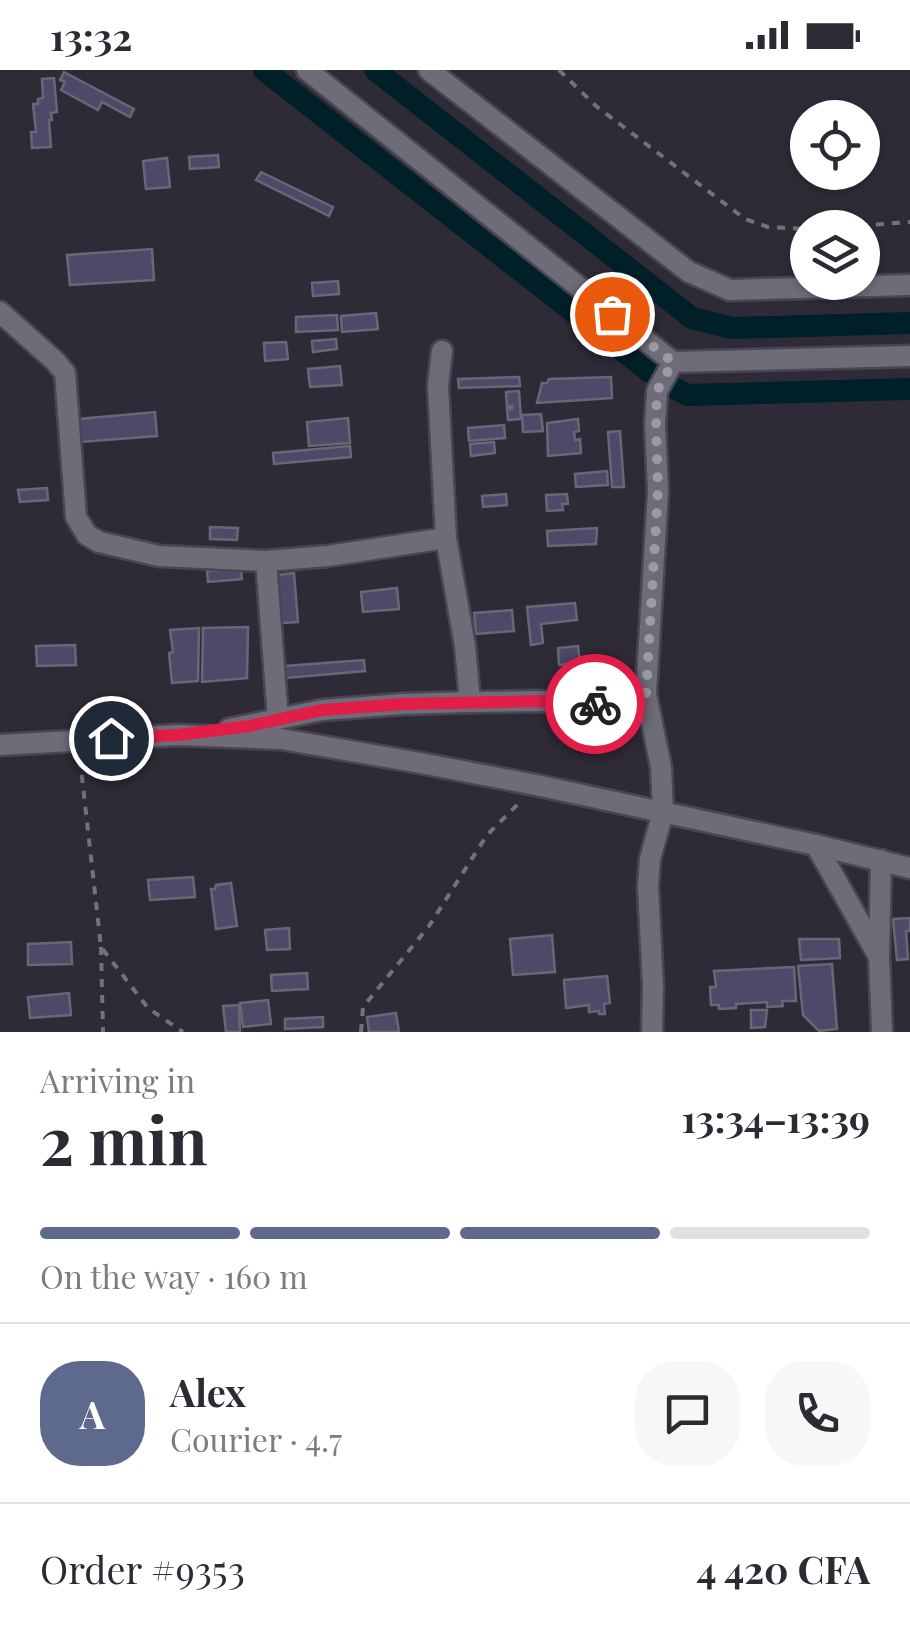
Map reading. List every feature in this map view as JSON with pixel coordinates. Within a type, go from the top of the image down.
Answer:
[{"type":"street","points":[[306,70],[673,362],[910,356]]},
{"type":"street","points":[[429,70],[690,272],[730,290],[910,285]]},
{"type":"street","points":[[0,312],[66,373],[76,516],[87,536],[160,556],[266,562],[446,538]]},
{"type":"street","points":[[442,351],[438,385],[446,538],[465,646],[470,702]]},
{"type":"street","points":[[652,1032],[648,886],[650,859],[663,812],[661,767],[646,694],[658,490],[657,391],[673,362]]},
{"type":"street","points":[[266,562],[278,719]]},
{"type":"street","points":[[0,745],[178,735],[249,726],[322,710],[470,702],[606,704],[636,700],[646,694]]},
{"type":"street","points":[[178,735],[281,739],[415,762],[663,812],[910,868]]},
{"type":"street","points":[[816,845],[879,956]]},
{"type":"street","points":[[880,860],[882,1032]]},
{"type":"path","points":[[558,70],[596,106],[745,218],[768,227],[790,228]]},
{"type":"path","points":[[880,224],[910,222]]},
{"type":"path","points":[[78,740],[101,946],[103,1032]]},
{"type":"path","points":[[361,1032],[363,1007],[429,926],[488,835],[536,785]]},
{"type":"path","points":[[101,946],[148,1008],[183,1032]]},
{"type":"building","points":[[64,72],[134,109],[130,117],[102,102],[98,110],[61,90]]},
{"type":"building","points":[[54,78],[57,112],[51,113],[49,120],[51,147],[32,148],[31,132],[36,132],[33,104],[43,98],[42,79]]},
{"type":"building","points":[[218,155],[219,167],[190,169],[189,157]]},
{"type":"building","points":[[167,158],[170,187],[146,189],[143,161]]},
{"type":"building","points":[[261,172],[333,207],[329,216],[256,180]]},
{"type":"building","points":[[152,249],[154,280],[70,285],[67,255]]},
{"type":"building","points":[[338,281],[339,294],[313,296],[312,283]]},
{"type":"building","points":[[376,313],[378,329],[342,332],[341,316]]},
{"type":"building","points":[[337,315],[338,330],[296,332],[296,317]]},
{"type":"building","points":[[336,339],[337,349],[313,352],[312,341]]},
{"type":"building","points":[[286,342],[288,359],[265,361],[264,343]]},
{"type":"building","points":[[340,366],[342,385],[310,387],[308,369]]},
{"type":"building","points":[[519,377],[520,386],[459,388],[458,379]]},
{"type":"building","points":[[611,377],[612,398],[537,403],[542,383],[549,379]]},
{"type":"building","points":[[519,391],[521,419],[508,420],[507,409],[512,406],[507,407],[506,392]]},
{"type":"building","points":[[155,412],[157,436],[80,442],[79,419]]},
{"type":"building","points":[[541,414],[543,431],[523,432],[522,415]]},
{"type":"building","points":[[348,418],[350,443],[309,446],[307,422]]},
{"type":"building","points":[[578,419],[579,431],[574,432],[575,440],[580,439],[581,453],[548,456],[547,423]]},
{"type":"building","points":[[504,425],[505,438],[469,441],[468,428]]},
{"type":"building","points":[[620,431],[624,487],[612,487],[608,432]]},
{"type":"building","points":[[494,442],[495,453],[471,456],[470,444]]},
{"type":"building","points":[[350,446],[351,457],[274,464],[273,453]]},
{"type":"building","points":[[607,471],[608,485],[576,487],[575,474]]},
{"type":"building","points":[[47,488],[48,500],[20,502],[18,490]]},
{"type":"building","points":[[506,494],[507,505],[483,507],[482,496]]},
{"type":"building","points":[[567,494],[568,504],[562,504],[563,510],[547,511],[546,495]]},
{"type":"building","points":[[210,527],[238,528],[237,540],[210,539]]},
{"type":"building","points":[[597,528],[596,544],[548,546],[547,531]]},
{"type":"building","points":[[241,568],[242,579],[208,582],[207,571]]},
{"type":"building","points":[[294,573],[298,622],[282,623],[277,575]]},
{"type":"building","points":[[397,588],[399,609],[363,612],[361,592]]},
{"type":"building","points":[[575,603],[577,620],[541,624],[543,643],[531,645],[527,607]]},
{"type":"building","points":[[512,610],[514,631],[476,634],[474,613]]},
{"type":"building","points":[[248,627],[247,678],[202,682],[203,628]]},
{"type":"building","points":[[199,628],[198,681],[172,683],[170,630]]},
{"type":"building","points":[[75,645],[76,665],[37,666],[36,646]]},
{"type":"building","points":[[578,646],[580,663],[559,665],[558,648]]},
{"type":"building","points":[[364,660],[365,671],[286,678],[285,666]]},
{"type":"building","points":[[193,877],[195,897],[150,900],[148,880]]},
{"type":"building","points":[[231,883],[237,926],[216,929],[211,889]]},
{"type":"building","points":[[910,918],[910,931],[906,931],[908,959],[897,960],[893,919]]},
{"type":"building","points":[[289,928],[290,949],[267,950],[265,930]]},
{"type":"building","points":[[552,935],[555,972],[513,975],[510,939]]},
{"type":"building","points":[[799,939],[839,939],[840,958],[801,960]]},
{"type":"building","points":[[71,942],[72,964],[28,965],[28,944]]},
{"type":"building","points":[[832,964],[837,1029],[819,1031],[803,1015],[798,966]]},
{"type":"building","points":[[794,967],[796,1001],[767,1007],[767,1002],[719,1009],[719,1005],[711,1005],[710,987],[716,987],[714,971]]},
{"type":"building","points":[[307,973],[308,989],[272,991],[271,975]]},
{"type":"building","points":[[607,976],[610,1003],[604,1004],[605,1014],[589,1012],[589,1005],[566,1008],[564,980]]},
{"type":"building","points":[[69,993],[71,1015],[30,1018],[28,997]]},
{"type":"building","points":[[268,1000],[271,1024],[243,1027],[240,1003]]},
{"type":"building","points":[[239,1005],[240,1032],[226,1032],[223,1006]]},
{"type":"building","points":[[751,1010],[767,1010],[765,1027],[751,1028]]},
{"type":"building","points":[[396,1013],[399,1032],[369,1032],[367,1017]]},
{"type":"building","points":[[323,1017],[323,1027],[285,1029],[285,1019]]},
{"type":"waterway","points":[[264,70],[650,372]]},
{"type":"waterway","points":[[375,70],[692,318],[732,328],[910,323]]},
{"type":"waterway","points":[[666,384],[688,395],[910,389]]},
{"type":"way so far","points":[[595,704],[636,700],[646,694],[658,490],[657,391],[673,362],[612,314]]},
{"type":"route","points":[[111,738],[178,735],[249,726],[322,710],[403,704],[595,704]]}]
